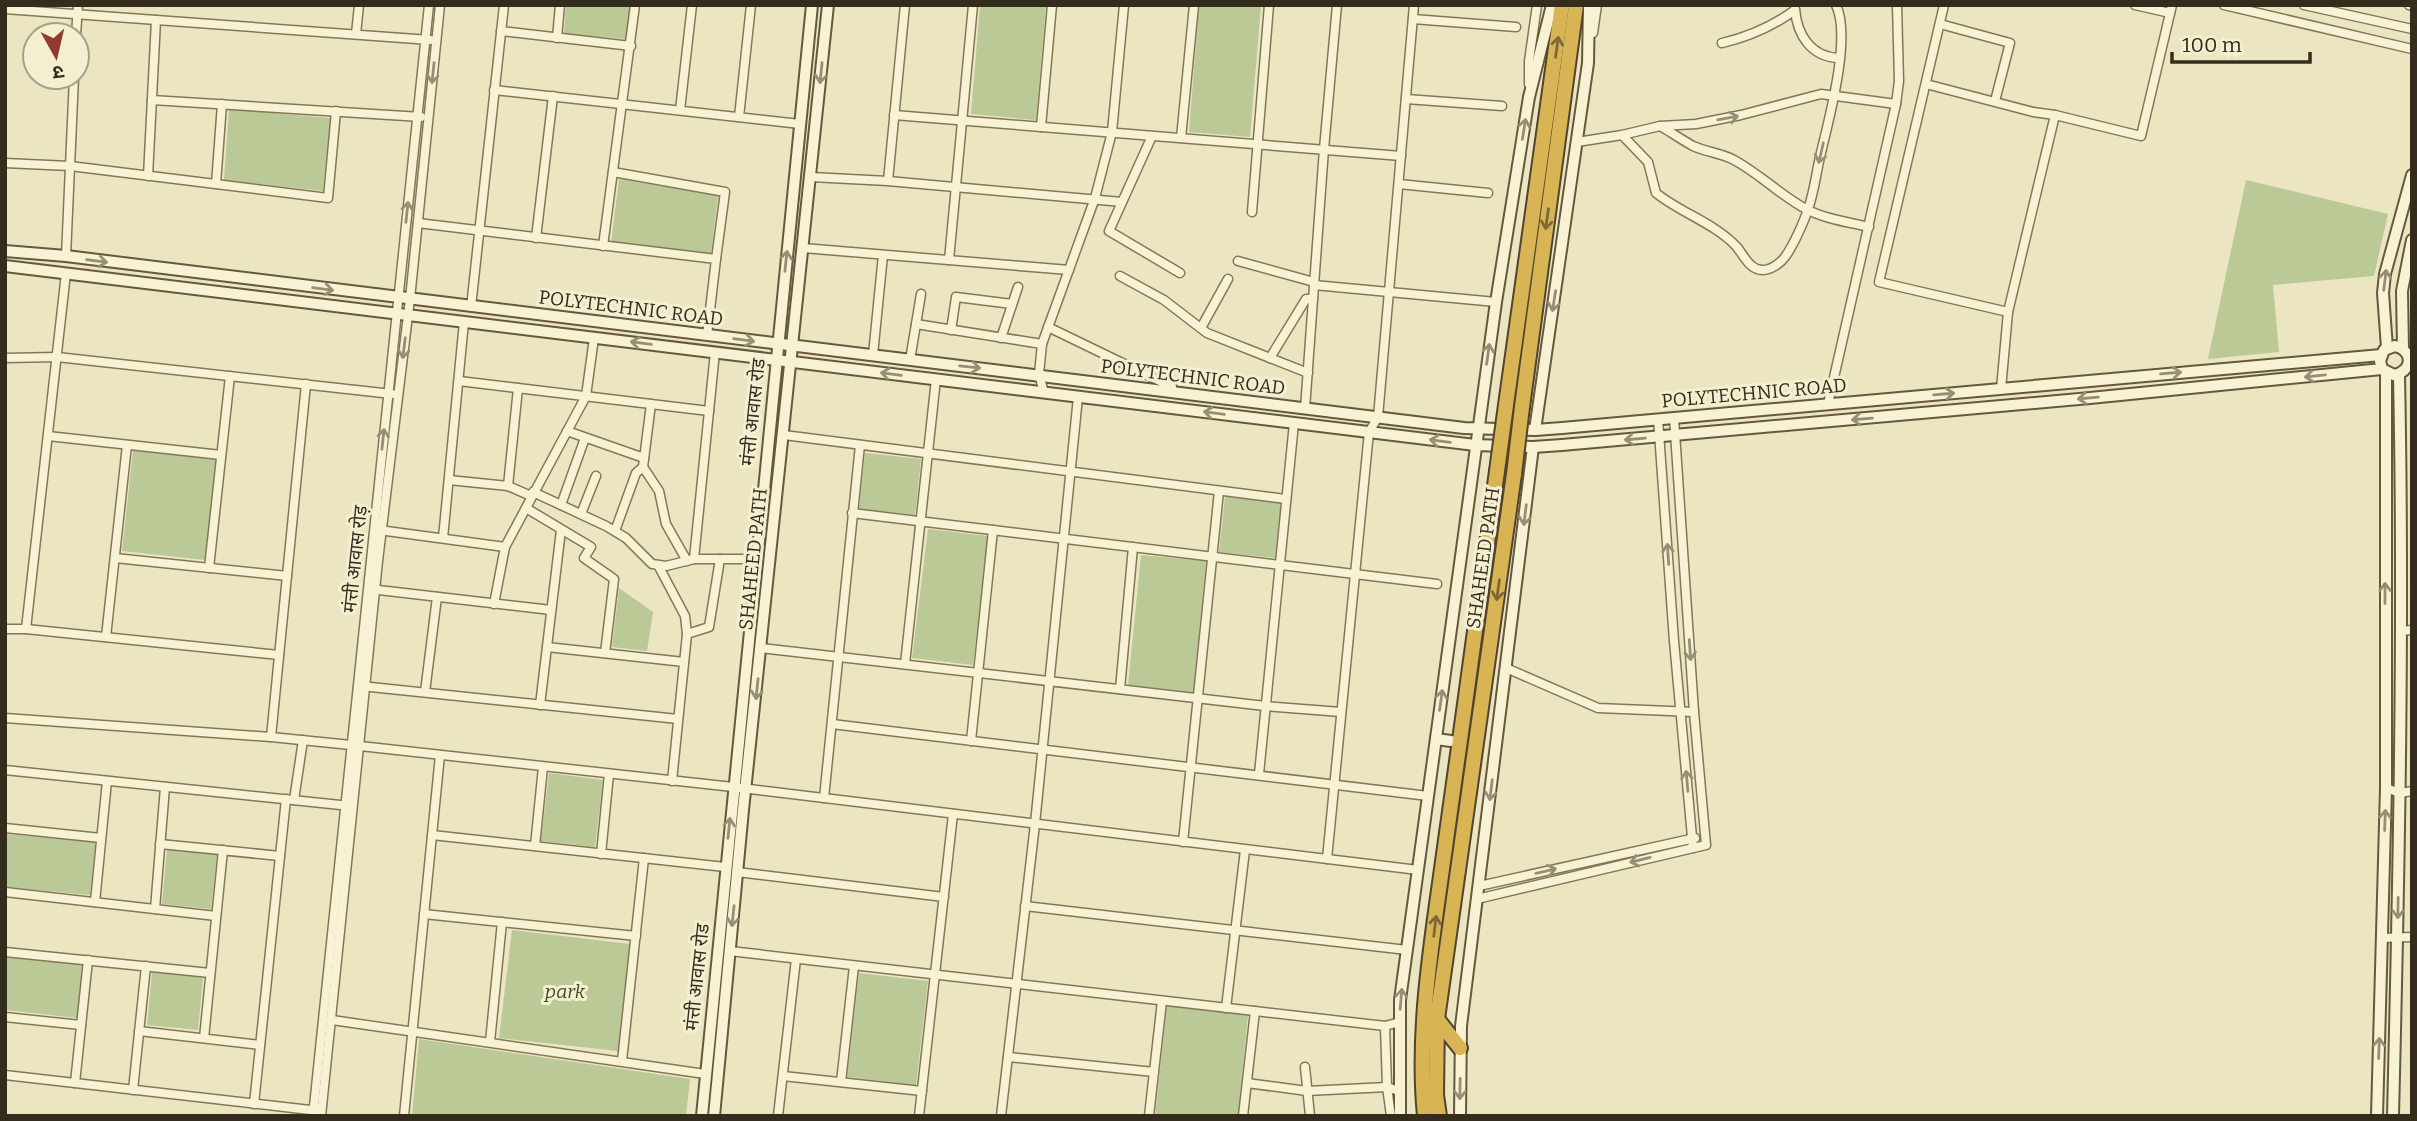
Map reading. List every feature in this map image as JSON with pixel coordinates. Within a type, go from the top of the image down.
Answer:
[{"type":"highway","name":"SHAHEED PATH","points":[[1426,1116],[1423,1096],[1424,1016],[1436,913],[1562,5]]},
{"type":"highway","name":"SHAHEED PATH","points":[[1439,1116],[1436,1095],[1437,1019],[1514,474],[1576,5]]},
{"type":"highway","points":[[1437,1019],[1460,1048]]},
{"type":"street","points":[[356,34],[359,5]]},
{"type":"street","name":"मंत्ती आवास रोड़","points":[[318,1113],[378,530],[388,394],[404,299],[417,116],[429,5]]},
{"type":"street","points":[[404,299],[418,223],[440,5]]},
{"type":"street","points":[[471,307],[503,5]]},
{"type":"street","points":[[557,38],[561,5]]},
{"type":"street","points":[[603,246],[635,5]]},
{"type":"street","points":[[680,110],[692,5]]},
{"type":"street","points":[[738,117],[751,5]]},
{"type":"street","name":"मंत्ती आवास रोड","points":[[702,1116],[812,5]]},
{"type":"street","name":"SHAHEED PATH","points":[[714,1116],[828,5]]},
{"type":"street","points":[[888,181],[905,5]]},
{"type":"street","points":[[949,260],[958,187],[973,5]]},
{"type":"street","points":[[1041,127],[1052,5]]},
{"type":"street","points":[[1044,393],[1039,374],[1042,344],[1096,198],[1112,132],[1124,5]]},
{"type":"street","points":[[1181,138],[1194,5]]},
{"type":"street","points":[[1252,212],[1269,5]]},
{"type":"street","points":[[1305,408],[1337,5]]},
{"type":"street","points":[[1326,859],[1369,432],[1378,417],[1414,5]]},
{"type":"street","points":[[1529,97],[1529,61],[1537,5]]},
{"type":"street","points":[[1400,1116],[1400,1000],[1475,445],[1529,97],[1552,5]]},
{"type":"street","points":[[1588,64],[1589,5]]},
{"type":"street","points":[[1535,430],[1557,244],[1577,142],[1597,5]]},
{"type":"street","points":[[1622,135],[1648,162],[1656,193],[1714,228],[1736,246],[1749,265],[1765,270],[1778,264],[1785,258],[1808,210],[1834,96],[1839,58],[1840,15],[1836,5]]},
{"type":"street","points":[[1828,404],[1896,104],[1899,81],[1897,5]]},
{"type":"street","points":[[1944,5],[1879,282],[2008,312]]},
{"type":"street","points":[[1926,84],[2033,112],[2141,135],[2171,9],[2135,5]]},
{"type":"street","points":[[2224,5],[2412,49]]},
{"type":"street","points":[[2304,5],[2412,29]]},
{"type":"street","points":[[1722,43],[1763,29],[1796,8],[1797,27],[1812,50],[1821,55],[1839,58]]},
{"type":"street","points":[[5,9],[78,9],[156,20],[436,40]]},
{"type":"street","points":[[1413,19],[1516,27]]},
{"type":"street","points":[[148,176],[156,20]]},
{"type":"street","points":[[1940,24],[2010,43],[1996,101]]},
{"type":"street","points":[[501,31],[631,46]]},
{"type":"street","points":[[494,90],[800,124]]},
{"type":"street","points":[[66,256],[73,91]]},
{"type":"street","points":[[1577,142],[1660,126],[1696,124],[1821,94],[1896,104]]},
{"type":"street","points":[[536,238],[553,96]]},
{"type":"street","points":[[1406,99],[1502,106]]},
{"type":"street","points":[[152,100],[417,116],[428,120]]},
{"type":"street","points":[[216,184],[222,104]]},
{"type":"street","points":[[5,163],[70,166],[328,198],[336,111]]},
{"type":"street","points":[[894,115],[1401,156]]},
{"type":"street","points":[[2001,389],[2008,312],[2055,115]]},
{"type":"street","points":[[1660,126],[1693,146],[1736,161],[1808,210],[1831,219],[1869,227]]},
{"type":"street","points":[[1152,136],[1109,231],[1180,273]]},
{"type":"street","points":[[613,172],[724,192],[707,335]]},
{"type":"street","points":[[2377,1116],[2386,788],[2384,371],[2379,361],[2384,351],[2385,274],[2412,175]]},
{"type":"street","points":[[811,177],[888,181],[1122,202]]},
{"type":"street","points":[[1399,184],[1488,193]]},
{"type":"street","points":[[418,223],[716,259]]},
{"type":"street","points":[[1506,236],[1522,239]]},
{"type":"street","points":[[2393,1116],[2398,938],[2406,792],[2406,630],[2400,415],[2409,361],[2402,291],[2412,240]]},
{"type":"street","points":[[803,248],[1069,270]]},
{"type":"street","name":"POLYTECHNIC ROAD","points":[[5,251],[66,256],[1478,428],[1535,430],[2001,389],[2384,351]]},
{"type":"street","points":[[873,355],[883,255]]},
{"type":"street","points":[[1238,261],[1314,284],[1496,302]]},
{"type":"street","points":[[5,266],[1475,445],[1533,447],[2406,371]]},
{"type":"street","points":[[26,629],[66,273]]},
{"type":"street","points":[[1120,276],[1164,300],[1207,333],[1308,373]]},
{"type":"street","points":[[1201,328],[1228,279]]},
{"type":"street","points":[[1001,338],[1018,287]]},
{"type":"street","points":[[910,360],[921,294]]},
{"type":"street","points":[[951,330],[956,297],[1012,304]]},
{"type":"street","points":[[1270,358],[1306,299],[1313,299]]},
{"type":"street","points":[[402,314],[398,395],[378,530],[505,547]]},
{"type":"street","points":[[443,538],[464,322]]},
{"type":"street","points":[[916,324],[1042,344]]},
{"type":"street","points":[[1048,327],[1172,387],[1171,392]]},
{"type":"street","points":[[494,604],[505,547],[586,396],[594,338]]},
{"type":"street","points":[[2384,351],[2395,346],[2407,352]]},
{"type":"street","points":[[690,560],[715,352]]},
{"type":"street","points":[[5,358],[57,357],[398,395]]},
{"type":"street","points":[[209,568],[230,376]]},
{"type":"street","points":[[905,664],[936,379]]},
{"type":"street","points":[[459,381],[709,411]]},
{"type":"street","points":[[271,737],[306,384]]},
{"type":"street","points":[[508,486],[518,388]]},
{"type":"street","points":[[1001,1116],[1035,824],[1078,397]]},
{"type":"street","points":[[615,531],[636,473],[644,462],[651,404]]},
{"type":"street","points":[[1799,407],[1801,424]]},
{"type":"street","points":[[2400,415],[2412,408]]},
{"type":"street","points":[[1477,899],[1706,845],[1674,418]]},
{"type":"street","points":[[1658,419],[1693,848]]},
{"type":"street","points":[[1259,774],[1294,423]]},
{"type":"street","points":[[567,431],[644,462],[659,491],[666,524],[690,560]]},
{"type":"street","points":[[784,435],[1286,499]]},
{"type":"street","points":[[48,436],[221,455]]},
{"type":"street","points":[[561,505],[585,438]]},
{"type":"street","points":[[106,637],[127,445]]},
{"type":"street","points":[[824,798],[860,445]]},
{"type":"street","points":[[1461,1116],[1461,1026],[1479,886],[1490,746],[1506,668],[1533,447]]},
{"type":"street","points":[[581,514],[596,477]]},
{"type":"street","points":[[449,480],[508,486],[561,505],[626,538],[652,564],[666,566],[690,560],[756,559]]},
{"type":"street","points":[[1183,842],[1219,491]]},
{"type":"street","points":[[526,508],[591,547],[584,558],[614,579],[605,653]]},
{"type":"street","points":[[852,513],[1437,584]]},
{"type":"street","points":[[540,705],[561,530]]},
{"type":"street","points":[[971,741],[993,530]]},
{"type":"street","points":[[1120,689],[1133,547]]},
{"type":"street","points":[[115,558],[287,576]]},
{"type":"street","points":[[687,634],[709,627],[720,559]]},
{"type":"street","points":[[658,565],[685,616],[687,634],[672,781]]},
{"type":"street","points":[[371,589],[551,610]]},
{"type":"street","points":[[425,692],[437,597]]},
{"type":"street","points":[[5,629],[279,655]]},
{"type":"street","points":[[547,646],[684,662]]},
{"type":"street","points":[[761,648],[1265,706],[1341,712]]},
{"type":"street","points":[[1506,668],[1598,708],[1694,712]]},
{"type":"street","points":[[362,686],[678,719]]},
{"type":"street","points":[[5,718],[303,740],[733,787],[1418,870]]},
{"type":"street","points":[[832,724],[1428,796]]},
{"type":"street","points":[[1436,739],[1451,741]]},
{"type":"street","points":[[254,1104],[280,856],[303,740]]},
{"type":"street","points":[[404,1116],[440,755]]},
{"type":"street","points":[[535,846],[543,766]]},
{"type":"street","points":[[5,770],[350,806],[332,1020],[318,1113],[5,1075]]},
{"type":"street","points":[[601,854],[609,774]]},
{"type":"street","points":[[95,902],[107,780]]},
{"type":"street","points":[[155,909],[165,787]]},
{"type":"street","points":[[2386,788],[2406,792]]},
{"type":"street","points":[[919,1116],[954,814]]},
{"type":"street","points":[[5,828],[101,838]]},
{"type":"street","points":[[432,835],[725,867]]},
{"type":"street","points":[[1479,886],[1705,835]]},
{"type":"street","points":[[160,844],[280,856]]},
{"type":"street","points":[[1226,1008],[1245,849]]},
{"type":"street","points":[[204,1038],[223,850]]},
{"type":"street","points":[[622,1061],[645,858]]},
{"type":"street","points":[[737,872],[944,897]]},
{"type":"street","points":[[5,892],[216,916]]},
{"type":"street","points":[[1025,906],[1407,950]]},
{"type":"street","points":[[424,914],[636,936]]},
{"type":"street","points":[[490,1042],[502,922]]},
{"type":"street","points":[[2382,938],[2412,937]]},
{"type":"street","points":[[5,951],[211,973]]},
{"type":"street","points":[[730,951],[1385,1026],[1400,1022]]},
{"type":"street","points":[[778,1116],[796,959]]},
{"type":"street","points":[[75,1083],[88,960]]},
{"type":"street","points":[[133,1090],[146,966]]},
{"type":"street","points":[[841,1082],[854,966]]},
{"type":"street","points":[[1149,1116],[1162,1001]]},
{"type":"street","points":[[1243,1116],[1255,1011]]},
{"type":"street","points":[[5,1017],[81,1025]]},
{"type":"street","points":[[332,1020],[705,1074]]},
{"type":"street","points":[[1385,1026],[1391,1116]]},
{"type":"street","points":[[139,1031],[260,1045]]},
{"type":"street","points":[[1386,1046],[1399,1063]]},
{"type":"street","points":[[1008,1057],[1154,1072]]},
{"type":"street","points":[[1305,1067],[1310,1116]]},
{"type":"street","points":[[783,1076],[922,1091]]},
{"type":"street","points":[[1247,1083],[1307,1090],[1387,1087],[1399,1091]]},
{"type":"green space","points":[[566,5],[630,7],[627,39],[564,34]]},
{"type":"green space","points":[[980,5],[1046,5],[1036,120],[971,114]]},
{"type":"green space","points":[[1199,5],[1261,6],[1250,137],[1189,132]]},
{"type":"green space","points":[[229,109],[330,118],[323,191],[224,180]]},
{"type":"green space","points":[[619,179],[718,196],[711,253],[611,243]]},
{"type":"green space","points":[[2246,180],[2388,214],[2374,276],[2273,285],[2279,352],[2208,359]]},
{"type":"green space","points":[[133,450],[216,459],[205,560],[122,551]]},
{"type":"green space","points":[[865,453],[921,459],[915,515],[859,509]]},
{"type":"green space","points":[[1225,496],[1281,502],[1275,558],[1219,552]]},
{"type":"green space","points":[[928,529],[988,536],[973,665],[912,658]]},
{"type":"green space","points":[[1141,555],[1206,561],[1193,692],[1128,685]]},
{"type":"green space","points":[[619,588],[653,612],[647,651],[612,647]]},
{"type":"green space","points":[[549,773],[603,780],[595,847],[541,841]]},
{"type":"green space","points":[[5,834],[96,842],[90,895],[5,887]]},
{"type":"green space","points":[[167,850],[217,855],[211,909],[162,904]]},
{"type":"green space","name":"park","points":[[512,930],[630,944],[618,1051],[499,1038]]},
{"type":"green space","points":[[5,957],[82,964],[77,1018],[5,1010]]},
{"type":"green space","points":[[152,972],[203,977],[198,1030],[147,1025]]},
{"type":"green space","points":[[859,973],[928,981],[916,1085],[847,1077]]},
{"type":"green space","points":[[1167,1006],[1248,1015],[1238,1116],[1155,1116]]},
{"type":"green space","points":[[419,1039],[690,1079],[686,1116],[412,1116]]}]
